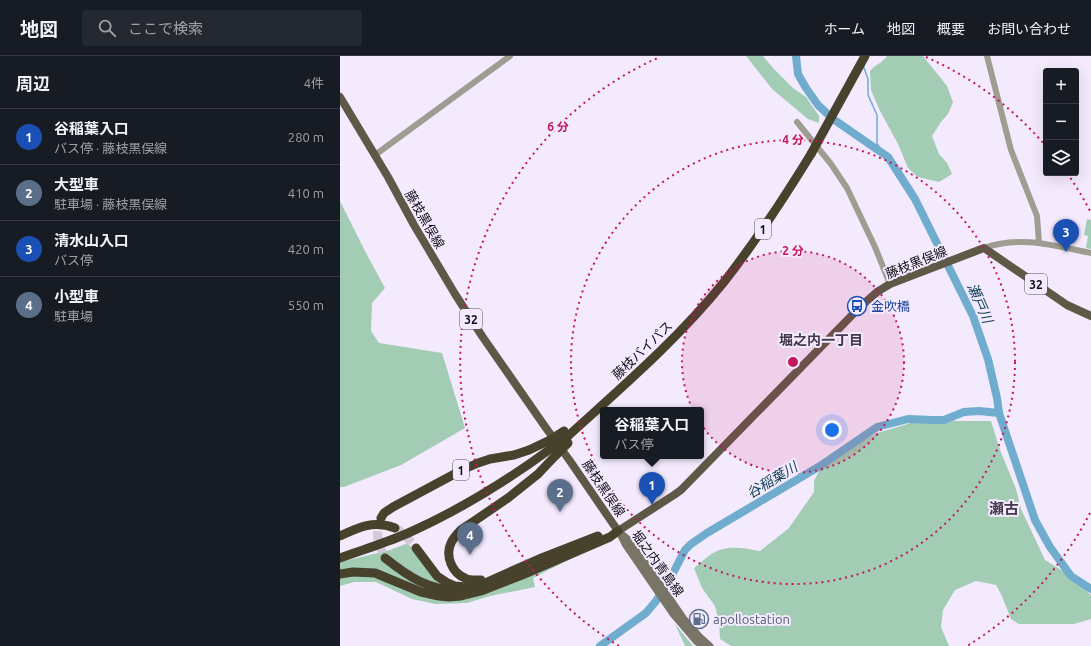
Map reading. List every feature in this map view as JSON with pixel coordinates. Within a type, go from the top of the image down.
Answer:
[{"type":"highway","name":"藤枝バイパス","points":[[600,407],[632,379],[689,321],[723,282],[754,242],[811,154],[865,56]]},
{"type":"highway","name":"藤枝バイパス","points":[[340,558],[406,534],[449,513],[498,485],[553,448],[600,407]]},
{"type":"highway","name":"1","points":[[497,581],[472,580],[464,578],[457,573],[451,566],[449,557],[450,543],[460,530],[508,498],[538,474],[553,448]]},
{"type":"highway","name":"1","points":[[381,518],[384,513],[393,507],[462,470],[490,459],[514,455],[529,450],[553,448]]},
{"type":"highway","points":[[340,536],[371,524],[387,525],[395,528]]},
{"type":"highway","name":"1","points":[[340,574],[353,572],[375,573],[421,592],[449,597],[461,596],[481,590],[539,559],[606,533],[618,531]]},
{"type":"highway","name":"1","points":[[416,548],[437,576],[455,586],[466,587],[522,575],[610,537],[618,531]]},
{"type":"highway","name":"1","points":[[385,558],[399,570],[412,578],[435,588],[464,592],[481,590]]},
{"type":"main road","name":"藤枝黒俣線","points":[[340,98],[375,155],[455,294],[482,336],[618,531],[681,490],[860,306],[877,292],[890,284],[984,248]]},
{"type":"main road","name":"32","points":[[984,248],[1068,305],[1091,316]]},
{"type":"main road","name":"堀之内青島線","points":[[618,531],[625,544],[665,597],[680,622],[702,646]]},
{"type":"main road","name":"堀之内青島線","points":[[665,597],[699,636],[710,646]]},
{"type":"street","points":[[375,155],[510,56]]},
{"type":"street","points":[[987,56],[1011,150],[1037,216],[1039,243]]},
{"type":"street","points":[[796,122],[831,164],[847,188],[890,284]]},
{"type":"street","points":[[984,248],[994,244],[1022,241],[1091,253]]},
{"type":"green space","points":[[746,56],[763,56],[793,88],[806,97],[819,116],[819,123],[808,119],[772,89]]},
{"type":"green space","points":[[887,56],[923,56],[947,86],[953,102],[948,114],[932,136],[939,154],[947,163],[952,174],[939,182],[918,177],[908,168],[898,144],[880,111],[871,90],[870,71]]},
{"type":"green space","points":[[340,201],[385,288],[372,303],[371,331],[379,343],[442,353],[465,428],[401,465],[344,487],[340,487]]},
{"type":"green space","points":[[1087,219],[1091,220],[1091,249],[1086,248],[1088,236],[1084,235]]},
{"type":"green space","points":[[991,421],[1000,450],[1016,489],[1021,509],[1045,560],[1071,576],[1091,595],[1091,619],[1074,624],[1019,624],[1011,619],[996,585],[976,581],[955,590],[943,610],[941,627],[949,646],[731,646],[720,639],[719,622],[715,606],[702,588],[694,568],[711,554],[719,550],[737,548],[760,551],[789,528],[814,492],[814,481],[819,471],[858,444],[877,433],[911,423]]},
{"type":"green space","points":[[408,543],[428,568],[453,587],[425,587],[431,593],[377,572],[340,572],[340,562],[390,550]]},
{"type":"green space","points":[[574,557],[533,578],[535,587],[490,596],[467,603],[435,604],[412,599],[376,582],[354,582],[340,586],[340,578],[357,574],[378,576],[439,598]]},
{"type":"green space","points":[[675,624],[693,646],[685,646]]},
{"type":"waterway","name":"瀬戸川","points":[[796,56],[798,74],[818,105],[833,119],[888,157],[915,199],[973,316],[988,359],[999,413],[1035,520],[1050,547],[1071,576],[1091,589]]},
{"type":"waterway","points":[[863,65],[868,79],[868,95],[877,115],[877,144],[888,157]]},
{"type":"waterway","name":"谷稲葉川","points":[[600,646],[646,613],[656,601],[685,550],[691,544],[820,466],[877,427],[908,419],[944,420],[964,412],[979,411],[999,413]]},
{"type":"tunnel","points":[[381,518],[378,529],[378,538],[380,548],[385,558]]},
{"type":"tunnel","points":[[395,528],[404,534],[416,548]]},
{"type":"place","name":"清水山入口","points":[[1066,252]]},
{"type":"place","name":"金吹橋","points":[[857,306]]},
{"type":"place","name":"谷稲葉入口","points":[[652,505]]},
{"type":"place","name":"大型車","points":[[560,512]]},
{"type":"place","name":"小型車","points":[[470,555]]},
{"type":"place","name":"apollostation","points":[[699,619]]},
{"type":"district","name":"堀之内一丁目","points":[[821,340]]},
{"type":"district","name":"瀬古","points":[[1004,508]]}]
